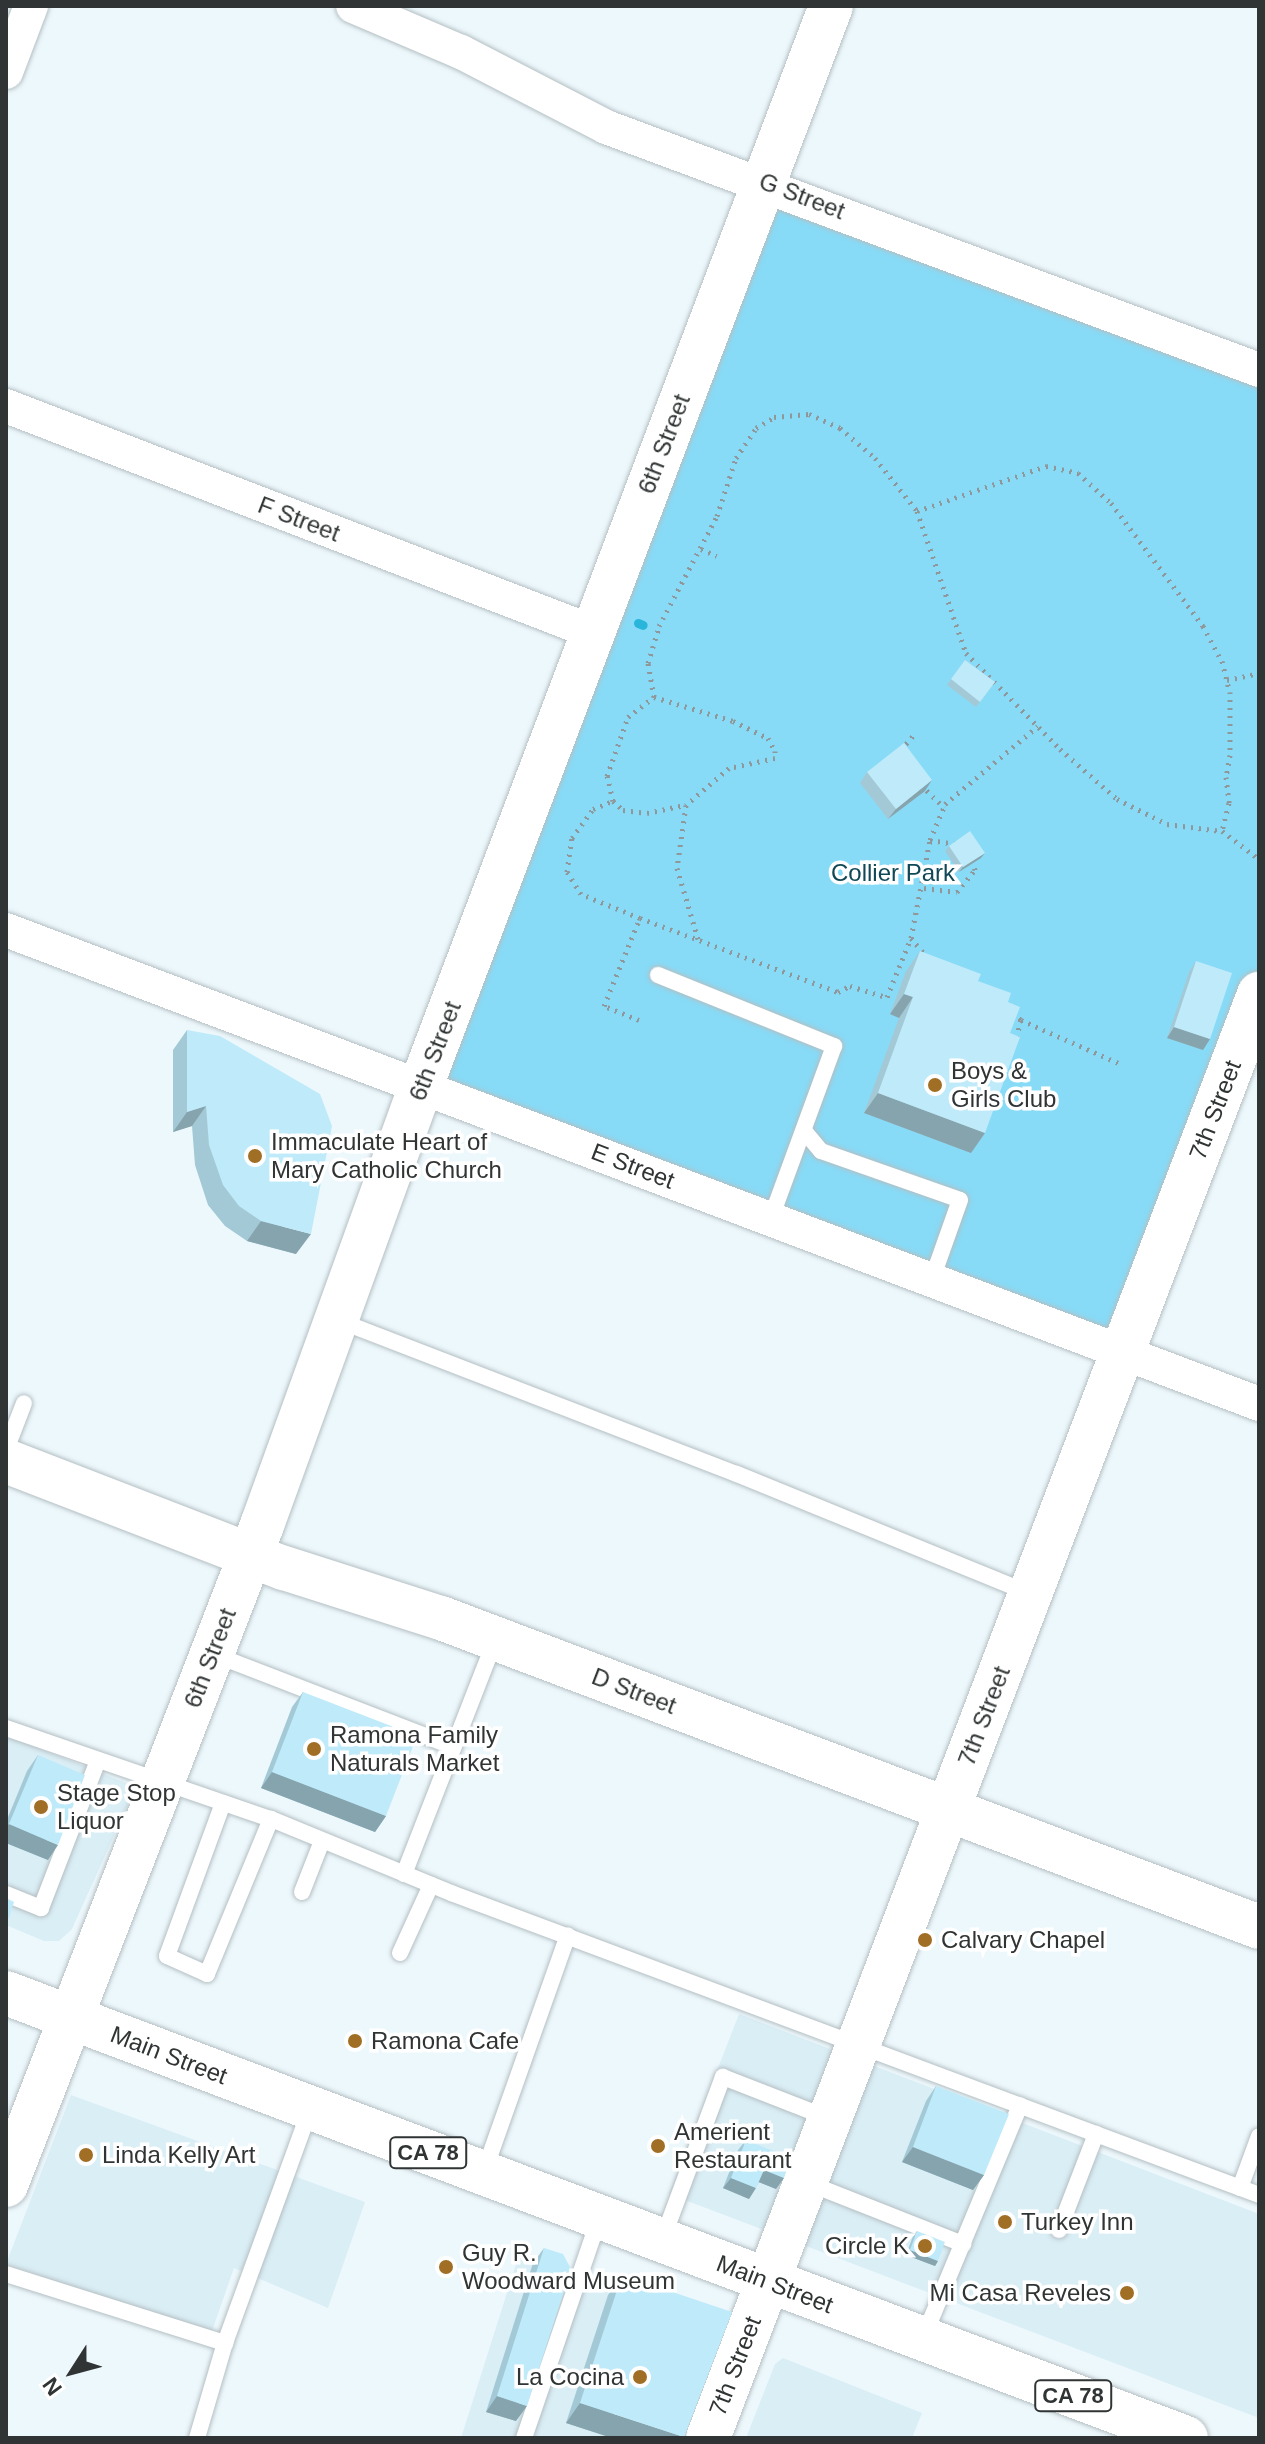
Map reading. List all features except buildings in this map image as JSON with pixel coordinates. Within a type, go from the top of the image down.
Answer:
[{"type":"street","points":[[6,72],[31,6]]},
{"type":"street","name":"G Street","points":[[353,6],[461,52],[606,127],[764,181],[1259,370]]},
{"type":"street","name":"6th Street","points":[[6,2185],[250,1555],[421,1086],[831,6]]},
{"type":"street","name":"F Street","points":[[6,406],[593,632]]},
{"type":"street","name":"E Street","points":[[6,930],[1259,1404]]},
{"type":"street","name":"7th Street","points":[[709,2438],[1259,994]]},
{"type":"street","name":"D Street","points":[[6,1461],[250,1555],[496,1639],[1259,1927]]},
{"type":"street","name":"Main Street","points":[[6,1993],[1186,2438]]},
{"type":"lane","points":[[658,975],[834,1046],[771,1218]]},
{"type":"lane","points":[[805,1132],[821,1151],[960,1200],[932,1279]]},
{"type":"lane","points":[[334,1319],[737,1474],[1031,1594]]},
{"type":"lane","points":[[6,1450],[24,1403]]},
{"type":"lane","points":[[404,1874],[496,1639]]},
{"type":"lane","points":[[211,1654],[454,1747]]},
{"type":"lane","points":[[6,1728],[97,1763],[163,1780],[271,1819],[431,1885],[859,2041],[1259,2195]]},
{"type":"lane","points":[[6,1894],[41,1908],[97,1763]]},
{"type":"lane","points":[[223,1803],[167,1956],[207,1974],[271,1819]]},
{"type":"lane","points":[[302,1892],[322,1841]]},
{"type":"lane","points":[[400,1953],[431,1885]]},
{"type":"lane","points":[[483,2174],[568,1935]]},
{"type":"lane","points":[[662,2241],[723,2077],[830,2119]]},
{"type":"lane","points":[[922,2341],[1020,2105]]},
{"type":"lane","points":[[197,2438],[225,2343],[310,2109]]},
{"type":"lane","points":[[1059,2230],[1096,2134]]},
{"type":"lane","points":[[1240,2188],[1259,2136]]},
{"type":"lane","points":[[805,2182],[963,2244]]},
{"type":"lane","points":[[524,2438],[600,2218]]},
{"type":"lane","points":[[6,2274],[225,2343]]},
{"type":"path","points":[[654,697],[650,650],[701,549],[736,458],[756,428],[774,417],[809,414],[840,428],[875,458],[917,511],[966,653],[1038,726],[1117,799],[1167,824],[1222,831],[1259,859]]},
{"type":"path","points":[[917,511],[1046,466],[1078,473],[1111,503],[1203,626],[1227,680],[1229,803],[1222,831]]},
{"type":"path","points":[[701,549],[717,556]]},
{"type":"path","points":[[1227,680],[1259,673]]},
{"type":"path","points":[[654,697],[733,721],[768,738],[775,758],[729,768],[686,805],[647,813],[623,810],[613,801],[607,776],[628,717],[654,697]]},
{"type":"path","points":[[613,801],[593,809],[572,838],[567,872],[581,894],[838,992],[850,986],[887,997],[911,938],[924,888],[930,840],[944,807],[1038,726]]},
{"type":"path","points":[[906,766],[897,754],[916,732]]},
{"type":"path","points":[[916,778],[944,807]]},
{"type":"path","points":[[686,805],[677,868],[699,940]]},
{"type":"path","points":[[924,888],[957,892],[975,870],[968,851],[930,840]]},
{"type":"path","points":[[639,1020],[604,1006],[640,918]]},
{"type":"path","points":[[911,938],[933,966]]},
{"type":"path","points":[[897,970],[911,968]]},
{"type":"path","points":[[1006,1010],[1021,1020],[1123,1065]]},
{"type":"path","points":[[1010,1057],[1021,1020]]},
{"type":"shaded area","points":[[6,1735],[136,1787],[72,1929],[59,1941],[44,1941],[6,1925]]},
{"type":"shaded area","points":[[739,2014],[1259,2214],[1259,2418],[669,2194]]},
{"type":"shaded area","points":[[71,2095],[365,2202],[328,2308],[234,2268],[211,2334],[6,2264]]},
{"type":"shaded area","points":[[519,2255],[722,2333],[725,2341],[693,2438],[461,2438]]},
{"type":"shaded area","points":[[783,2358],[922,2413],[912,2438],[746,2438],[775,2364]]},
{"type":"green space","name":"Collier Park","points":[[765,181],[1259,367],[1259,995],[1123,1350],[422,1085]]},
{"type":"waterway","points":[[638,623],[643,625]]},
{"type":"place","name":"Boys & Girls Club","points":[[935,1085]]},
{"type":"place","name":"Immaculate Heart of Mary Catholic Church","points":[[255,1156]]},
{"type":"place","name":"Ramona Family Naturals Market","points":[[314,1749]]},
{"type":"place","name":"Stage Stop Liquor","points":[[41,1807]]},
{"type":"place","name":"Calvary Chapel","points":[[925,1940]]},
{"type":"place","name":"Ramona Cafe","points":[[355,2041]]},
{"type":"place","name":"Amerient Restaurant","points":[[658,2146]]},
{"type":"place","name":"Linda Kelly Art","points":[[86,2155]]},
{"type":"place","name":"Turkey Inn","points":[[1005,2222]]},
{"type":"place","name":"Circle K","points":[[925,2246]]},
{"type":"place","name":"Guy R. Woodward Museum","points":[[446,2267]]},
{"type":"place","name":"Mi Casa Reveles","points":[[1127,2293]]},
{"type":"place","name":"La Cocina","points":[[640,2377]]}]
